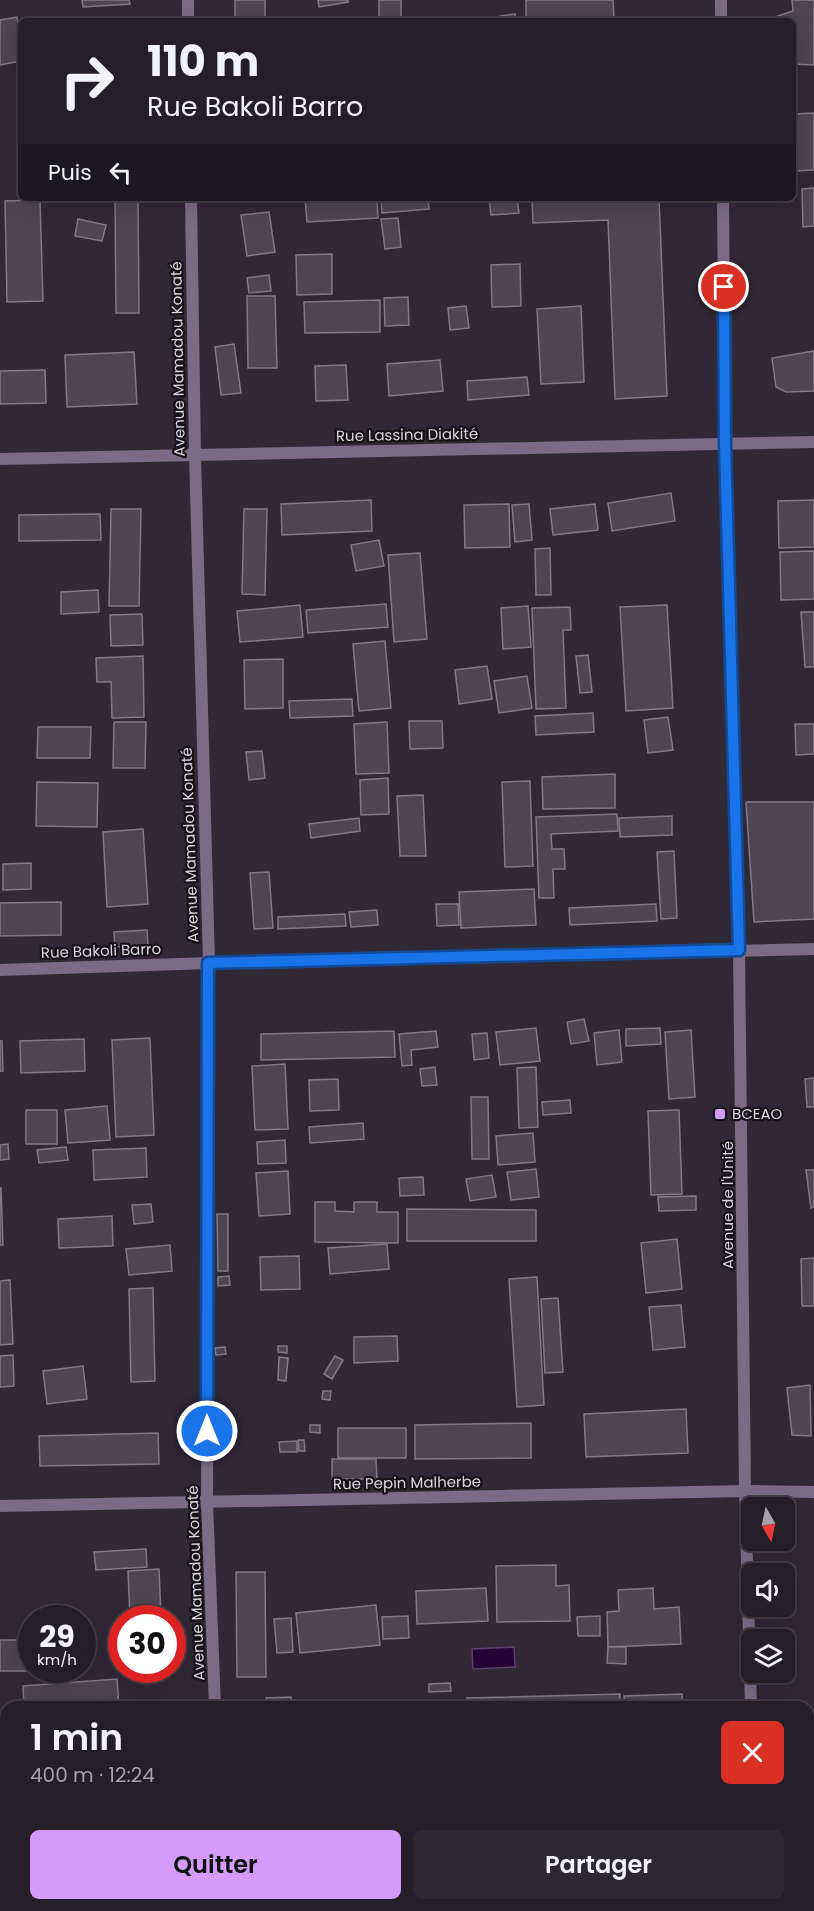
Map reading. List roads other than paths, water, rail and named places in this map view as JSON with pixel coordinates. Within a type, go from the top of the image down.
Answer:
[{"type":"street","points":[[188,0],[188,18]]},
{"type":"street","points":[[721,0],[721,18]]},
{"type":"street","name":"Avenue Mamadou Konaté","points":[[191,201],[208,963],[207,1502],[215,1701]]},
{"type":"street","name":"Avenue de l'Unité","points":[[723,201],[725,443],[739,950],[745,1491],[751,1701]]},
{"type":"street","name":"Rue Lassina Diakité","points":[[0,459],[814,442]]},
{"type":"street","name":"Rue Bakoli Barro","points":[[0,970],[814,949]]},
{"type":"street","name":"Rue Pepin Malherbe","points":[[0,1506],[745,1491],[814,1492]]},
{"type":"street","points":[[193,1911],[223,1911]]},
{"type":"place","name":"BCEAO","points":[[720,1114]]}]
